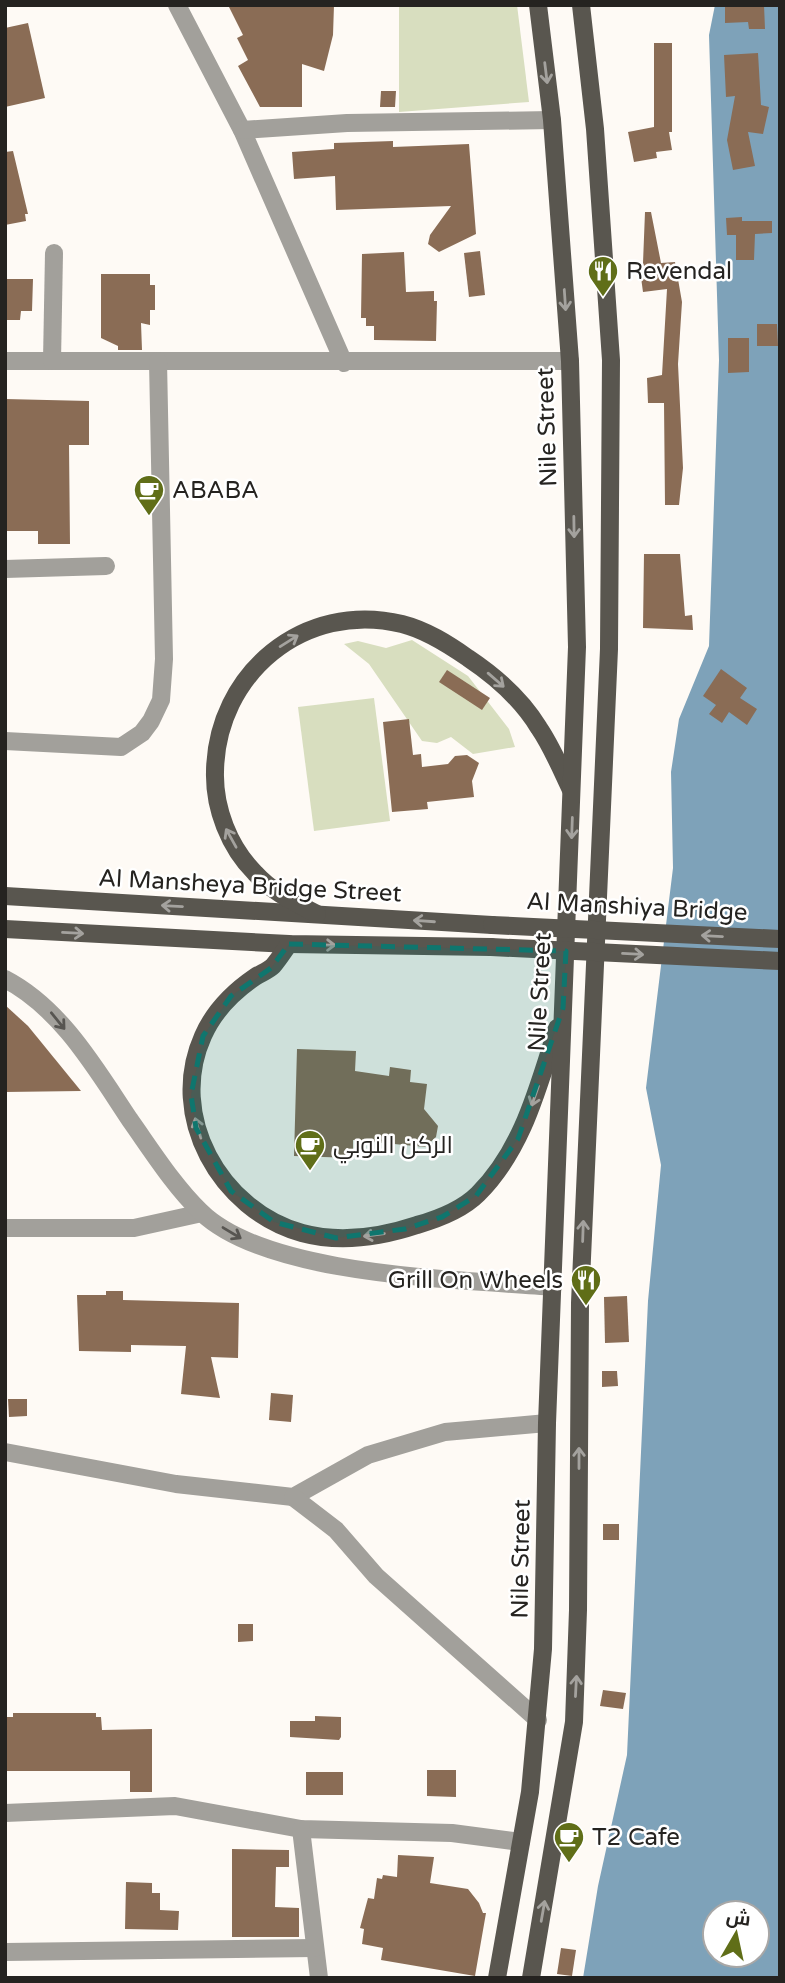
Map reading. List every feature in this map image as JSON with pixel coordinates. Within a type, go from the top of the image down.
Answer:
[{"type":"main road","name":"Nile Street","points":[[497,1978],[521,1842],[538,1720],[543,1649],[547,1423],[577,647],[570,361],[552,120],[538,5]]},
{"type":"main road","points":[[531,1978],[574,1722],[578,1611],[580,1303],[609,649],[611,360],[595,129],[581,5]]},
{"type":"main road","points":[[317,914],[275,891],[243,860],[224,825],[215,788],[215,746],[225,712],[243,681],[268,654],[298,635],[332,623],[370,619],[420,629],[449,645],[511,693],[539,727],[573,793]]},
{"type":"main road","name":"Al Mansheya Bridge Street","points":[[5,896],[492,925]]},
{"type":"main road","name":"Al Manshiya Bridge","points":[[492,925],[780,939]]},
{"type":"main road","points":[[5,929],[289,944]]},
{"type":"main road","points":[[289,944],[271,968],[230,996],[215,1015],[203,1036],[193,1066],[191,1095],[196,1128],[212,1164],[231,1191],[256,1212],[303,1233],[336,1238],[405,1229],[442,1217],[476,1196],[504,1164],[518,1139],[563,1008]]},
{"type":"main road","name":"Al Manshiya Bridge","points":[[289,944],[491,947],[780,961]]},
{"type":"street","points":[[177,5],[242,130],[344,363]]},
{"type":"street","points":[[242,130],[348,123],[552,120]]},
{"type":"street","points":[[52,361],[54,253]]},
{"type":"street","points":[[5,361],[570,361]]},
{"type":"street","points":[[5,741],[121,747],[142,733],[160,700],[164,659],[158,361]]},
{"type":"street","points":[[5,569],[106,566]]},
{"type":"street","points":[[5,979],[43,1003],[93,1066],[176,1184],[202,1213],[236,1237],[289,1256],[379,1271],[554,1287]]},
{"type":"street","points":[[5,1228],[134,1228],[202,1213]]},
{"type":"street","points":[[293,1497],[368,1455],[445,1432],[547,1423]]},
{"type":"street","points":[[5,1452],[176,1485],[293,1497],[336,1530],[376,1576],[538,1720]]},
{"type":"street","points":[[5,1813],[175,1806],[301,1829],[452,1833],[521,1842]]},
{"type":"street","points":[[301,1829],[319,1978]]},
{"type":"street","points":[[5,1952],[314,1948]]},
{"type":"highlighted area","points":[[289,944],[566,951],[563,1008],[518,1139],[476,1196],[442,1217],[405,1229],[336,1238],[274,1222],[231,1191],[196,1128],[191,1095],[203,1036],[231,996],[271,968]]},
{"type":"green space","points":[[399,5],[517,5],[529,102],[399,112]]},
{"type":"green space","points":[[412,640],[468,676],[509,729],[515,747],[473,754],[451,737],[437,743],[422,741],[369,664],[344,644],[358,641],[386,648]]},
{"type":"green space","points":[[374,698],[390,821],[314,831],[298,707]]},
{"type":"water","points":[[715,5],[780,5],[780,1978],[583,1978],[598,1886],[627,1755],[648,1301],[661,1165],[646,1088],[673,868],[671,772],[679,719],[709,646],[719,360],[709,35]]},
{"type":"building","points":[[228,5],[334,5],[333,35],[324,71],[302,64],[302,107],[260,107],[238,66],[248,60],[237,38],[243,35]]},
{"type":"building","points":[[725,5],[764,5],[765,29],[749,29],[748,22],[725,23]]},
{"type":"building","points":[[28,23],[45,98],[5,107],[5,28]]},
{"type":"building","points":[[654,43],[672,43],[672,132],[669,132],[672,150],[656,152],[657,158],[634,162],[628,132],[654,127]]},
{"type":"building","points":[[758,53],[761,105],[769,107],[763,134],[748,132],[755,166],[733,170],[727,140],[735,96],[726,97],[724,55]]},
{"type":"building","points":[[381,91],[396,91],[395,107],[380,107]]},
{"type":"building","points":[[393,141],[393,147],[469,144],[476,234],[439,252],[428,244],[430,235],[451,206],[336,210],[335,176],[294,179],[292,152],[334,149],[334,143]]},
{"type":"building","points":[[13,151],[28,214],[25,214],[26,221],[5,225],[5,152]]},
{"type":"building","points":[[645,212],[651,212],[661,263],[675,262],[682,302],[678,364],[683,468],[679,505],[665,505],[664,403],[648,403],[647,378],[662,375],[667,289],[643,292],[639,263],[643,263]]},
{"type":"building","points":[[742,217],[742,221],[772,221],[772,233],[755,234],[754,260],[736,260],[736,235],[727,235],[726,218]]},
{"type":"building","points":[[480,251],[485,295],[469,297],[464,253]]},
{"type":"building","points":[[404,252],[406,292],[434,291],[434,301],[437,301],[436,341],[374,340],[374,326],[366,326],[366,318],[361,318],[362,254]]},
{"type":"building","points":[[101,274],[150,274],[150,285],[155,285],[155,310],[150,310],[150,325],[141,323],[142,350],[118,350],[118,346],[101,338]]},
{"type":"building","points":[[5,279],[33,279],[32,311],[21,311],[20,320],[5,320]]},
{"type":"building","points":[[757,324],[777,324],[778,346],[757,346]]},
{"type":"building","points":[[728,338],[749,338],[749,372],[728,373]]},
{"type":"building","points":[[5,399],[89,401],[89,445],[69,445],[70,544],[38,544],[38,531],[6,531]]},
{"type":"building","points":[[644,554],[680,554],[685,616],[692,615],[693,630],[643,628]]},
{"type":"building","points":[[721,669],[747,688],[740,698],[757,709],[747,725],[729,712],[722,723],[709,714],[716,705],[703,696]]},
{"type":"building","points":[[447,670],[490,698],[482,710],[439,682]]},
{"type":"building","points":[[409,719],[413,755],[421,754],[422,767],[448,764],[455,756],[467,755],[479,763],[472,781],[474,797],[427,802],[428,809],[392,812],[383,722]]},
{"type":"building","points":[[5,1005],[28,1026],[81,1091],[5,1092]]},
{"type":"building","points":[[297,1049],[356,1051],[355,1071],[389,1076],[390,1067],[411,1070],[410,1082],[427,1084],[424,1109],[438,1126],[436,1137],[425,1147],[353,1140],[353,1158],[294,1156]]},
{"type":"building","points":[[106,1291],[123,1291],[123,1300],[239,1303],[238,1358],[211,1357],[220,1398],[181,1394],[186,1346],[131,1345],[131,1352],[79,1351],[77,1295],[106,1295]]},
{"type":"building","points":[[627,1296],[629,1342],[605,1343],[604,1297]]},
{"type":"building","points":[[602,1371],[617,1371],[618,1386],[602,1387]]},
{"type":"building","points":[[271,1393],[293,1395],[291,1422],[269,1420]]},
{"type":"building","points":[[8,1399],[27,1399],[27,1416],[9,1417]]},
{"type":"building","points":[[603,1524],[619,1524],[619,1540],[603,1540]]},
{"type":"building","points":[[238,1624],[253,1624],[253,1641],[238,1642]]},
{"type":"building","points":[[603,1690],[626,1693],[623,1709],[600,1706]]},
{"type":"building","points":[[13,1713],[96,1713],[96,1717],[101,1717],[102,1730],[152,1729],[152,1792],[130,1792],[130,1771],[7,1771],[6,1717],[13,1717]]},
{"type":"building","points":[[315,1716],[341,1717],[339,1740],[290,1737],[290,1721],[315,1721]]},
{"type":"building","points":[[427,1770],[456,1770],[456,1797],[427,1796]]},
{"type":"building","points":[[306,1772],[343,1772],[343,1795],[306,1795]]},
{"type":"building","points":[[232,1849],[289,1850],[289,1867],[276,1867],[275,1907],[299,1908],[299,1937],[232,1937]]},
{"type":"building","points":[[398,1855],[434,1857],[430,1883],[468,1889],[483,1913],[486,1913],[475,1976],[381,1960],[383,1948],[362,1944],[364,1929],[360,1928],[368,1898],[374,1899],[377,1878],[382,1879],[383,1875],[397,1877]]},
{"type":"building","points":[[126,1882],[152,1883],[152,1893],[160,1893],[160,1910],[179,1911],[178,1930],[125,1929]]},
{"type":"building","points":[[561,1948],[576,1950],[572,1976],[557,1974]]},
{"type":"place","name":"Revendal","points":[[603,298]]},
{"type":"place","name":"ABABA","points":[[149,517]]},
{"type":"place","name":"الركن النوبي","points":[[310,1172]]},
{"type":"place","name":"Grill On Wheels","points":[[586,1307]]},
{"type":"place","name":"T2 Cafe","points":[[569,1864]]}]
